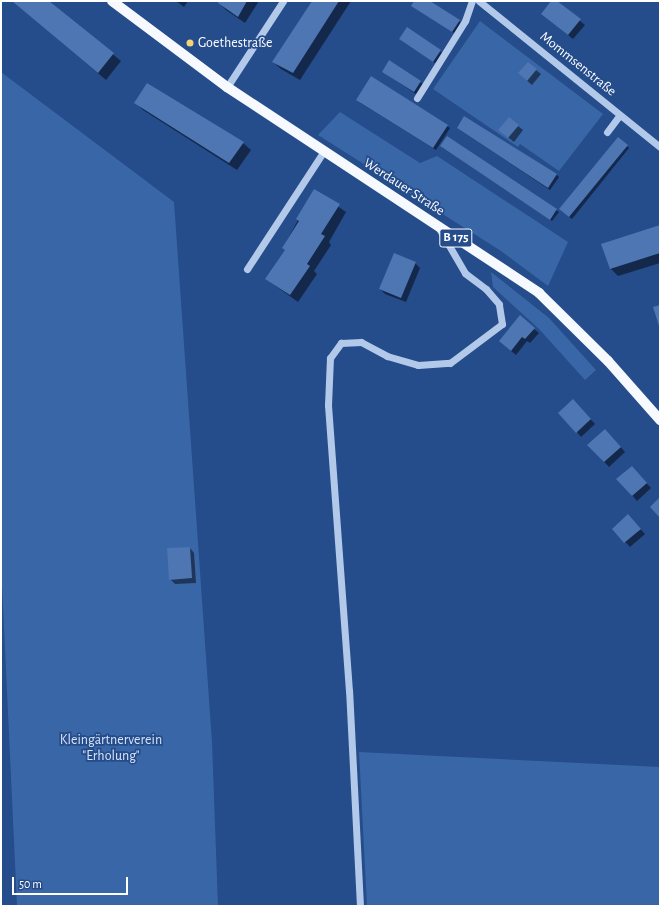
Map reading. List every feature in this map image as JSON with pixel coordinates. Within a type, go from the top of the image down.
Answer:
[{"type":"main road","name":"Werdauer Straße","points":[[112,1],[227,87],[539,293],[608,361],[660,420]]},
{"type":"street","points":[[227,87],[283,1]]},
{"type":"street","points":[[417,98],[465,21],[472,1]]},
{"type":"street","name":"Mommsenstraße","points":[[479,1],[660,147]]},
{"type":"street","points":[[607,132],[620,115]]},
{"type":"street","points":[[247,269],[324,150]]},
{"type":"street","points":[[360,906],[349,691],[328,405],[330,358],[341,344],[361,342],[387,356],[418,365],[450,363],[502,324],[499,304],[486,289],[464,273],[453,249],[438,226]]},
{"type":"green space","points":[[480,21],[603,114],[559,171],[520,144],[518,147],[433,89]]},
{"type":"green space","name":"Kleingärtnerverein \"Erholung\"","points":[[1,72],[174,202],[212,742],[218,906],[17,906],[1,563]]},
{"type":"green space","points":[[340,112],[420,163],[437,156],[568,242],[548,286],[501,251],[318,135]]},
{"type":"green space","points":[[491,272],[549,318],[596,370],[585,380],[539,329],[493,287]]},
{"type":"green space","points":[[359,752],[660,767],[660,906],[367,906]]},
{"type":"building","points":[[12,1],[49,1],[114,53],[98,73]]},
{"type":"building","points":[[219,1],[247,1],[238,17],[218,3]]},
{"type":"building","points":[[312,1],[339,1],[293,73],[272,62]]},
{"type":"building","points":[[414,1],[430,1],[460,20],[452,32],[411,6]]},
{"type":"building","points":[[551,1],[557,1],[581,19],[568,35],[541,14]]},
{"type":"building","points":[[407,27],[441,50],[433,62],[399,39]]},
{"type":"building","points":[[389,60],[421,81],[414,92],[382,72]]},
{"type":"building","points":[[528,62],[537,69],[527,81],[518,73]]},
{"type":"building","points":[[371,76],[448,125],[433,148],[356,100]]},
{"type":"building","points":[[147,83],[244,142],[229,163],[134,103]]},
{"type":"building","points":[[464,116],[557,174],[548,188],[457,128]]},
{"type":"building","points":[[509,117],[519,125],[508,138],[498,130]]},
{"type":"building","points":[[447,136],[557,209],[550,220],[440,146]]},
{"type":"building","points":[[618,137],[628,145],[569,217],[559,209]]},
{"type":"building","points":[[314,189],[340,204],[321,234],[325,236],[307,264],[310,266],[290,295],[265,279],[285,250],[282,248],[299,221],[296,219]]},
{"type":"building","points":[[660,225],[660,253],[610,269],[601,244]]},
{"type":"building","points":[[394,253],[416,262],[401,298],[379,289]]},
{"type":"building","points":[[660,305],[660,329],[653,307]]},
{"type":"building","points":[[520,315],[535,328],[525,339],[522,337],[511,351],[499,341]]},
{"type":"building","points":[[573,399],[591,419],[576,433],[558,413]]},
{"type":"building","points":[[605,429],[621,447],[604,462],[587,445]]},
{"type":"building","points":[[632,466],[647,483],[632,496],[616,479]]},
{"type":"building","points":[[660,497],[660,518],[650,507]]},
{"type":"building","points":[[628,514],[641,529],[624,543],[612,529]]},
{"type":"building","points":[[190,547],[192,578],[169,580],[167,548]]},
{"type":"place","name":"Goethestraße","points":[[190,43]]}]
